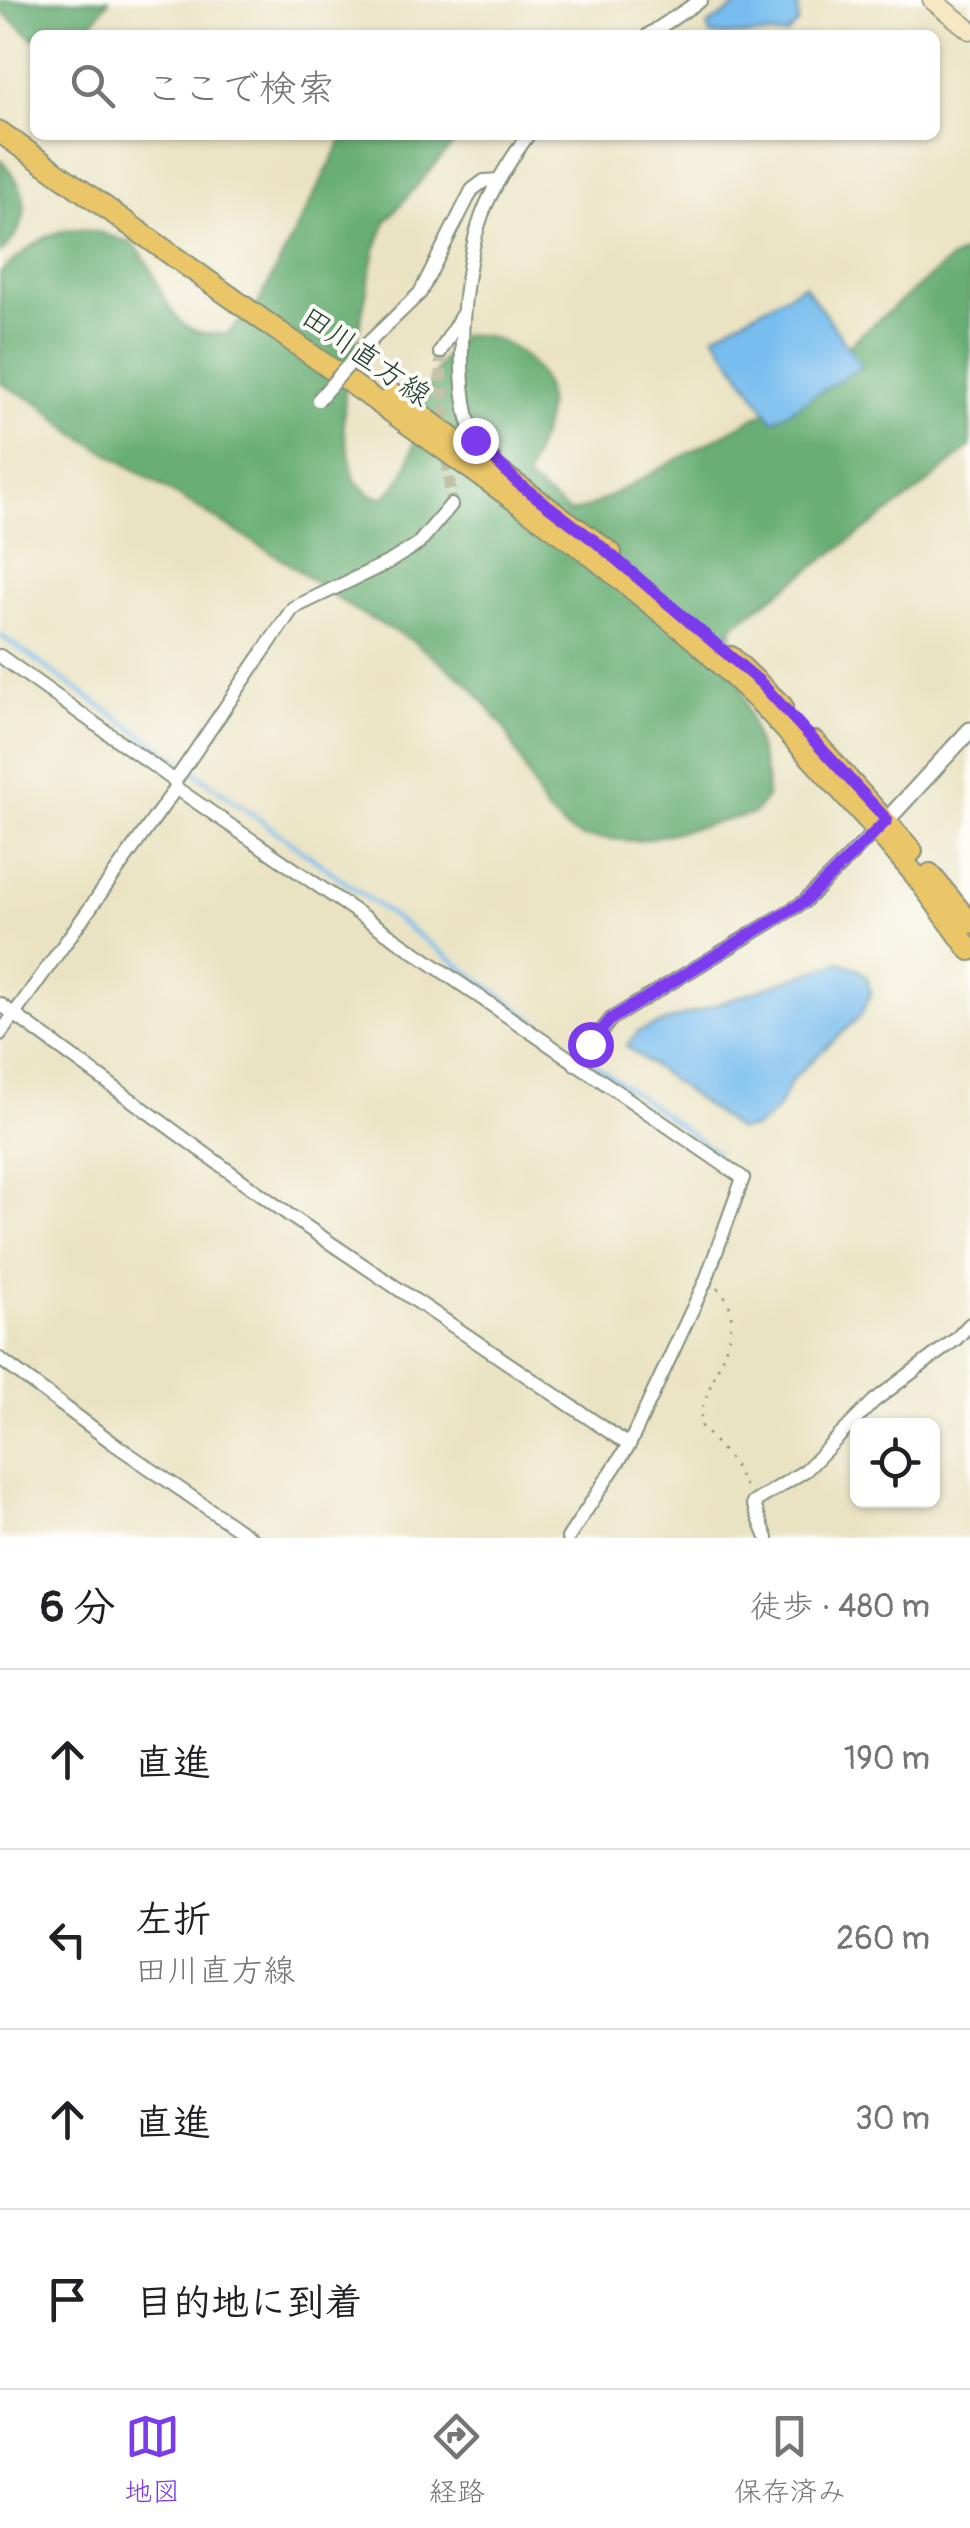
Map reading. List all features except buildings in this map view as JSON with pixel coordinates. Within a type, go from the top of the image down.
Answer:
[{"type":"main road","points":[[932,0],[970,30]]},
{"type":"main road","name":"田川直方線","points":[[0,115],[30,136]]},
{"type":"main road","name":"田川直方線","points":[[0,132],[587,552],[695,640],[882,825]]},
{"type":"main road","name":"田川直方線","points":[[35,140],[518,483],[596,542],[760,682],[922,874],[968,938]]},
{"type":"street","points":[[656,30],[701,0]]},
{"type":"street","points":[[518,483],[475,440],[467,411],[463,314],[481,216],[525,140]]},
{"type":"street","points":[[318,400],[366,345],[420,294],[472,190],[484,182],[499,180]]},
{"type":"street","points":[[440,352],[463,314]]},
{"type":"street","points":[[0,1034],[176,784],[293,608],[418,544],[451,505]]},
{"type":"street","points":[[0,656],[574,1064],[743,1178],[706,1280],[629,1445],[568,1538]]},
{"type":"street","points":[[574,1064],[611,1019],[804,902],[970,730]]},
{"type":"street","points":[[0,1004],[288,1214],[629,1445]]},
{"type":"street","points":[[767,1538],[753,1502],[806,1470],[874,1402],[956,1340],[970,1324]]},
{"type":"street","points":[[0,1359],[251,1538]]},
{"type":"path","points":[[706,1280],[727,1296],[733,1311],[712,1387],[700,1411],[700,1425],[733,1463],[753,1502]]},
{"type":"green space","points":[[0,0],[109,0],[87,30],[30,30],[30,36],[0,10]]},
{"type":"green space","points":[[342,140],[457,140],[386,221],[375,250],[346,376],[343,427],[355,481],[371,495],[382,498],[401,478],[431,380],[462,335],[500,341],[520,353],[544,382],[547,413],[526,479],[570,513],[591,506],[776,406],[951,259],[970,250],[970,447],[918,491],[731,627],[734,659],[766,777],[767,797],[753,814],[639,841],[581,837],[545,810],[504,727],[468,683],[411,640],[354,610],[285,561],[71,431],[42,405],[0,383],[0,273],[38,242],[63,231],[93,231],[130,243],[146,261],[174,315],[198,332],[227,334],[258,304]]},
{"type":"green space","points":[[0,160],[18,183],[24,207],[18,230],[0,253]]},
{"type":"water","points":[[746,0],[798,0],[798,24],[791,30],[708,30],[707,26]]},
{"type":"water","points":[[804,285],[862,366],[773,421],[714,335]]},
{"type":"water","points":[[840,962],[857,968],[867,977],[871,993],[860,1016],[793,1078],[777,1109],[754,1128],[738,1130],[626,1046],[639,1031]]},
{"type":"waterway","points":[[0,635],[567,1044]]},
{"type":"waterway","points":[[590,1061],[716,1152]]},
{"type":"tunnel","points":[[440,352],[451,505]]},
{"type":"route","points":[[475,440],[518,483],[661,595],[760,682],[887,820],[804,902],[611,1019],[590,1044]]}]
